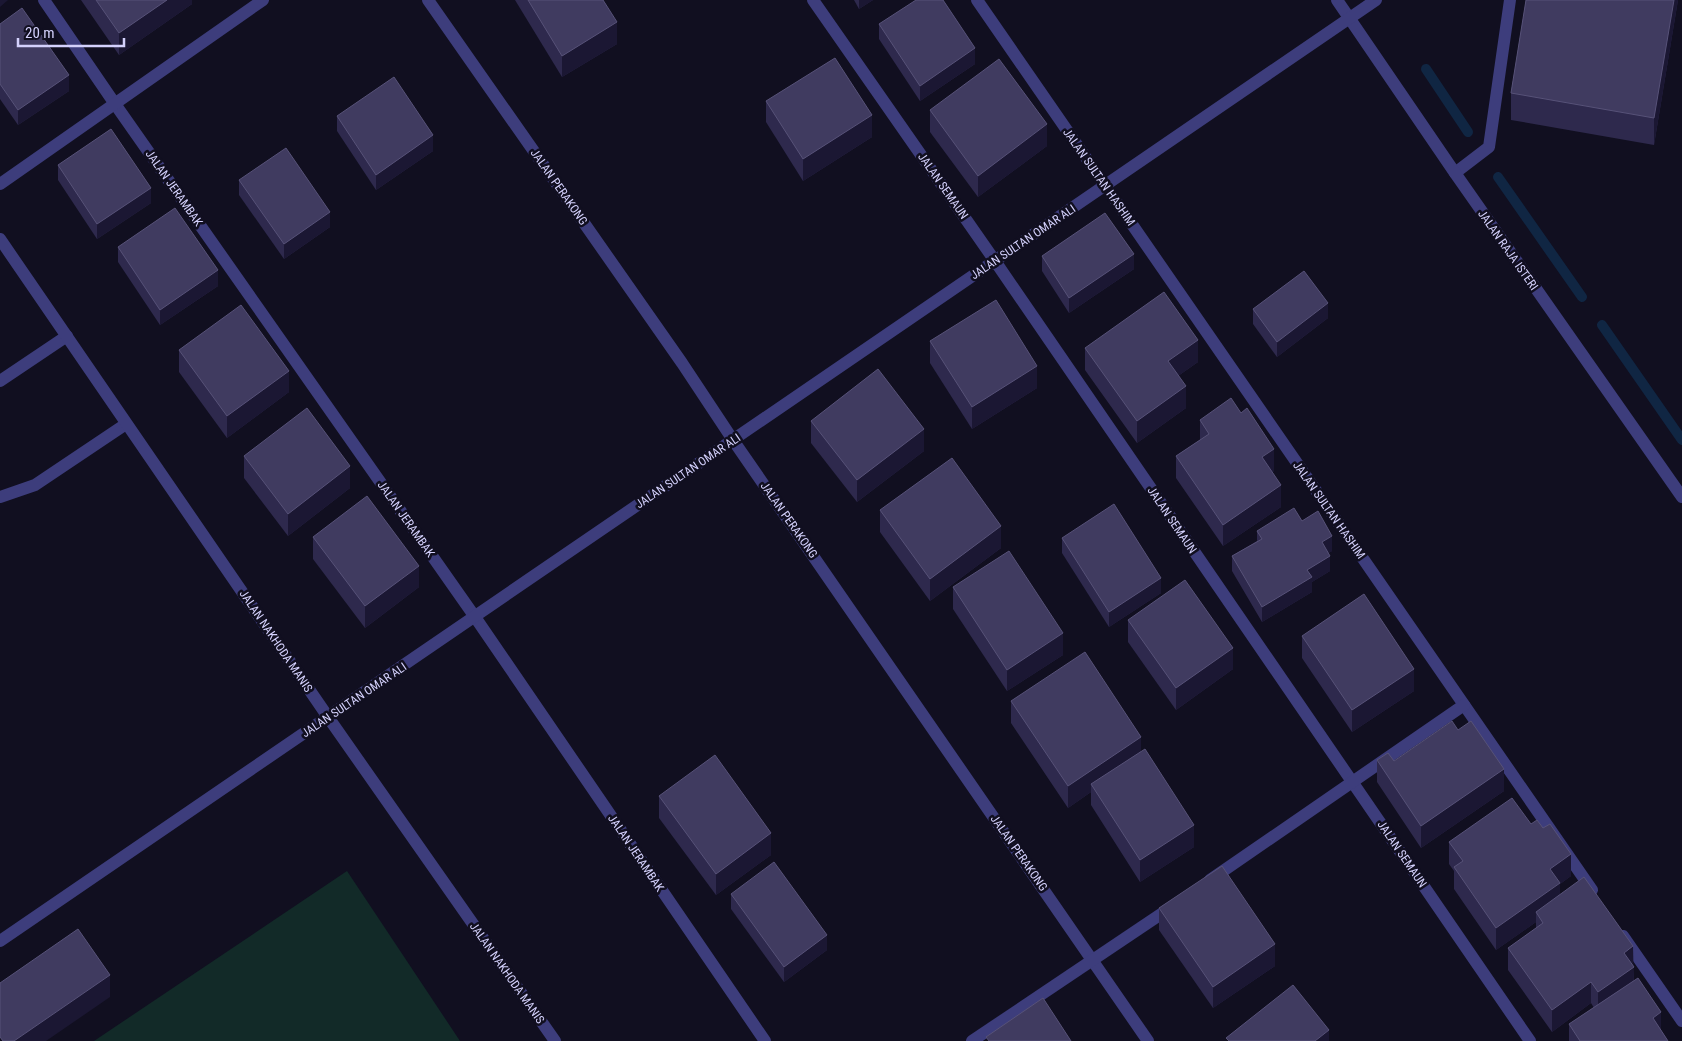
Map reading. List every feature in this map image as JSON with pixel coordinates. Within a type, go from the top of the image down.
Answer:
[{"type":"street","name":"JALAN JERAMBAK","points":[[44,0],[475,617],[765,1041]]},
{"type":"street","points":[[0,184],[263,0]]},
{"type":"street","name":"JALAN PERAKONG","points":[[428,0],[682,363],[733,440],[1148,1041]]},
{"type":"street","name":"JALAN SEMAUN","points":[[813,0],[1530,1041]]},
{"type":"street","name":"JALAN SULTAN HASHIM","points":[[976,0],[1598,899]]},
{"type":"street","name":"JALAN RAJA ISTERI","points":[[1337,0],[1455,173],[1682,497]]},
{"type":"street","name":"JALAN SULTAN OMAR ALI","points":[[0,941],[1376,0]]},
{"type":"street","points":[[1455,173],[1489,147],[1510,0]]},
{"type":"street","name":"JALAN NAKHODA MANIS","points":[[0,239],[328,717],[555,1041]]},
{"type":"street","points":[[0,381],[67,336]]},
{"type":"street","points":[[0,497],[35,485],[126,424]]},
{"type":"street","points":[[1198,888],[1464,705]]},
{"type":"street","points":[[972,1041],[1182,900]]},
{"type":"street","points":[[1615,924],[1682,1021]]},
{"type":"green space","points":[[347,871],[460,1041],[94,1041]]},
{"type":"building","points":[[96,0],[167,0],[119,33]]},
{"type":"building","points":[[528,0],[603,0],[617,22],[562,56]]},
{"type":"building","points":[[916,0],[943,0],[975,48],[920,86],[879,24]]},
{"type":"building","points":[[1526,0],[1674,0],[1654,118],[1511,93]]},
{"type":"building","points":[[22,8],[69,75],[18,110],[0,84],[0,24]]},
{"type":"building","points":[[835,58],[872,115],[803,159],[766,101]]},
{"type":"building","points":[[999,59],[1047,124],[978,176],[930,110]]},
{"type":"building","points":[[394,77],[433,135],[376,175],[337,116]]},
{"type":"building","points":[[111,129],[151,188],[97,224],[58,165]]},
{"type":"building","points":[[286,148],[330,212],[284,244],[239,180]]},
{"type":"building","points":[[175,208],[218,270],[160,310],[118,247]]},
{"type":"building","points":[[1105,213],[1134,254],[1069,298],[1042,256]]},
{"type":"building","points":[[1304,271],[1328,303],[1277,342],[1253,309]]},
{"type":"building","points":[[1164,292],[1198,340],[1168,361],[1186,386],[1137,421],[1085,348]]},
{"type":"building","points":[[996,300],[1037,366],[972,407],[930,341]]},
{"type":"building","points":[[241,305],[289,371],[227,416],[179,350]]},
{"type":"building","points":[[878,369],[924,429],[857,480],[811,421]]},
{"type":"building","points":[[1231,398],[1241,413],[1247,408],[1274,449],[1262,457],[1281,485],[1223,525],[1176,456],[1209,434],[1200,420]]},
{"type":"building","points":[[307,408],[350,466],[288,514],[244,456]]},
{"type":"building","points":[[952,458],[1001,526],[930,579],[880,510]]},
{"type":"building","points":[[367,496],[419,566],[365,606],[313,537]]},
{"type":"building","points":[[1114,504],[1161,578],[1109,612],[1062,538]]},
{"type":"building","points":[[1294,508],[1302,521],[1318,511],[1332,536],[1322,542],[1330,556],[1307,570],[1312,577],[1262,607],[1232,556],[1262,539],[1257,531]]},
{"type":"building","points":[[1009,551],[1063,633],[1007,670],[953,587]]},
{"type":"building","points":[[1185,580],[1233,648],[1176,688],[1128,620]]},
{"type":"building","points":[[1364,594],[1414,669],[1352,710],[1302,636]]},
{"type":"building","points":[[1085,652],[1141,737],[1068,786],[1011,701]]},
{"type":"building","points":[[1452,721],[1458,730],[1471,721],[1504,769],[1421,826],[1377,760],[1388,753],[1394,761]]},
{"type":"building","points":[[1145,749],[1194,825],[1140,860],[1091,784]]},
{"type":"building","points":[[715,755],[771,833],[716,874],[659,796]]},
{"type":"building","points":[[1512,798],[1531,824],[1537,820],[1543,828],[1550,824],[1571,854],[1550,869],[1560,883],[1496,928],[1454,867],[1463,861],[1449,842]]},
{"type":"building","points":[[774,862],[827,935],[784,967],[731,894]]},
{"type":"building","points":[[1222,866],[1275,944],[1213,987],[1159,908]]},
{"type":"building","points":[[1584,877],[1633,946],[1624,953],[1634,967],[1598,992],[1591,982],[1552,1010],[1508,948],[1543,923],[1536,912]]},
{"type":"building","points":[[78,929],[110,975],[14,1041],[3,1041],[0,1037],[0,983]]},
{"type":"building","points":[[1638,978],[1661,1012],[1653,1018],[1668,1041],[1580,1041],[1569,1024]]},
{"type":"building","points":[[1293,985],[1329,1030],[1315,1041],[1229,1041],[1226,1038]]},
{"type":"building","points":[[1043,998],[1071,1041],[989,1041],[986,1037]]},
{"type":"waterway","points":[[1426,69],[1468,132]]},
{"type":"waterway","points":[[1498,177],[1582,297]]},
{"type":"waterway","points":[[1602,325],[1682,440]]}]
